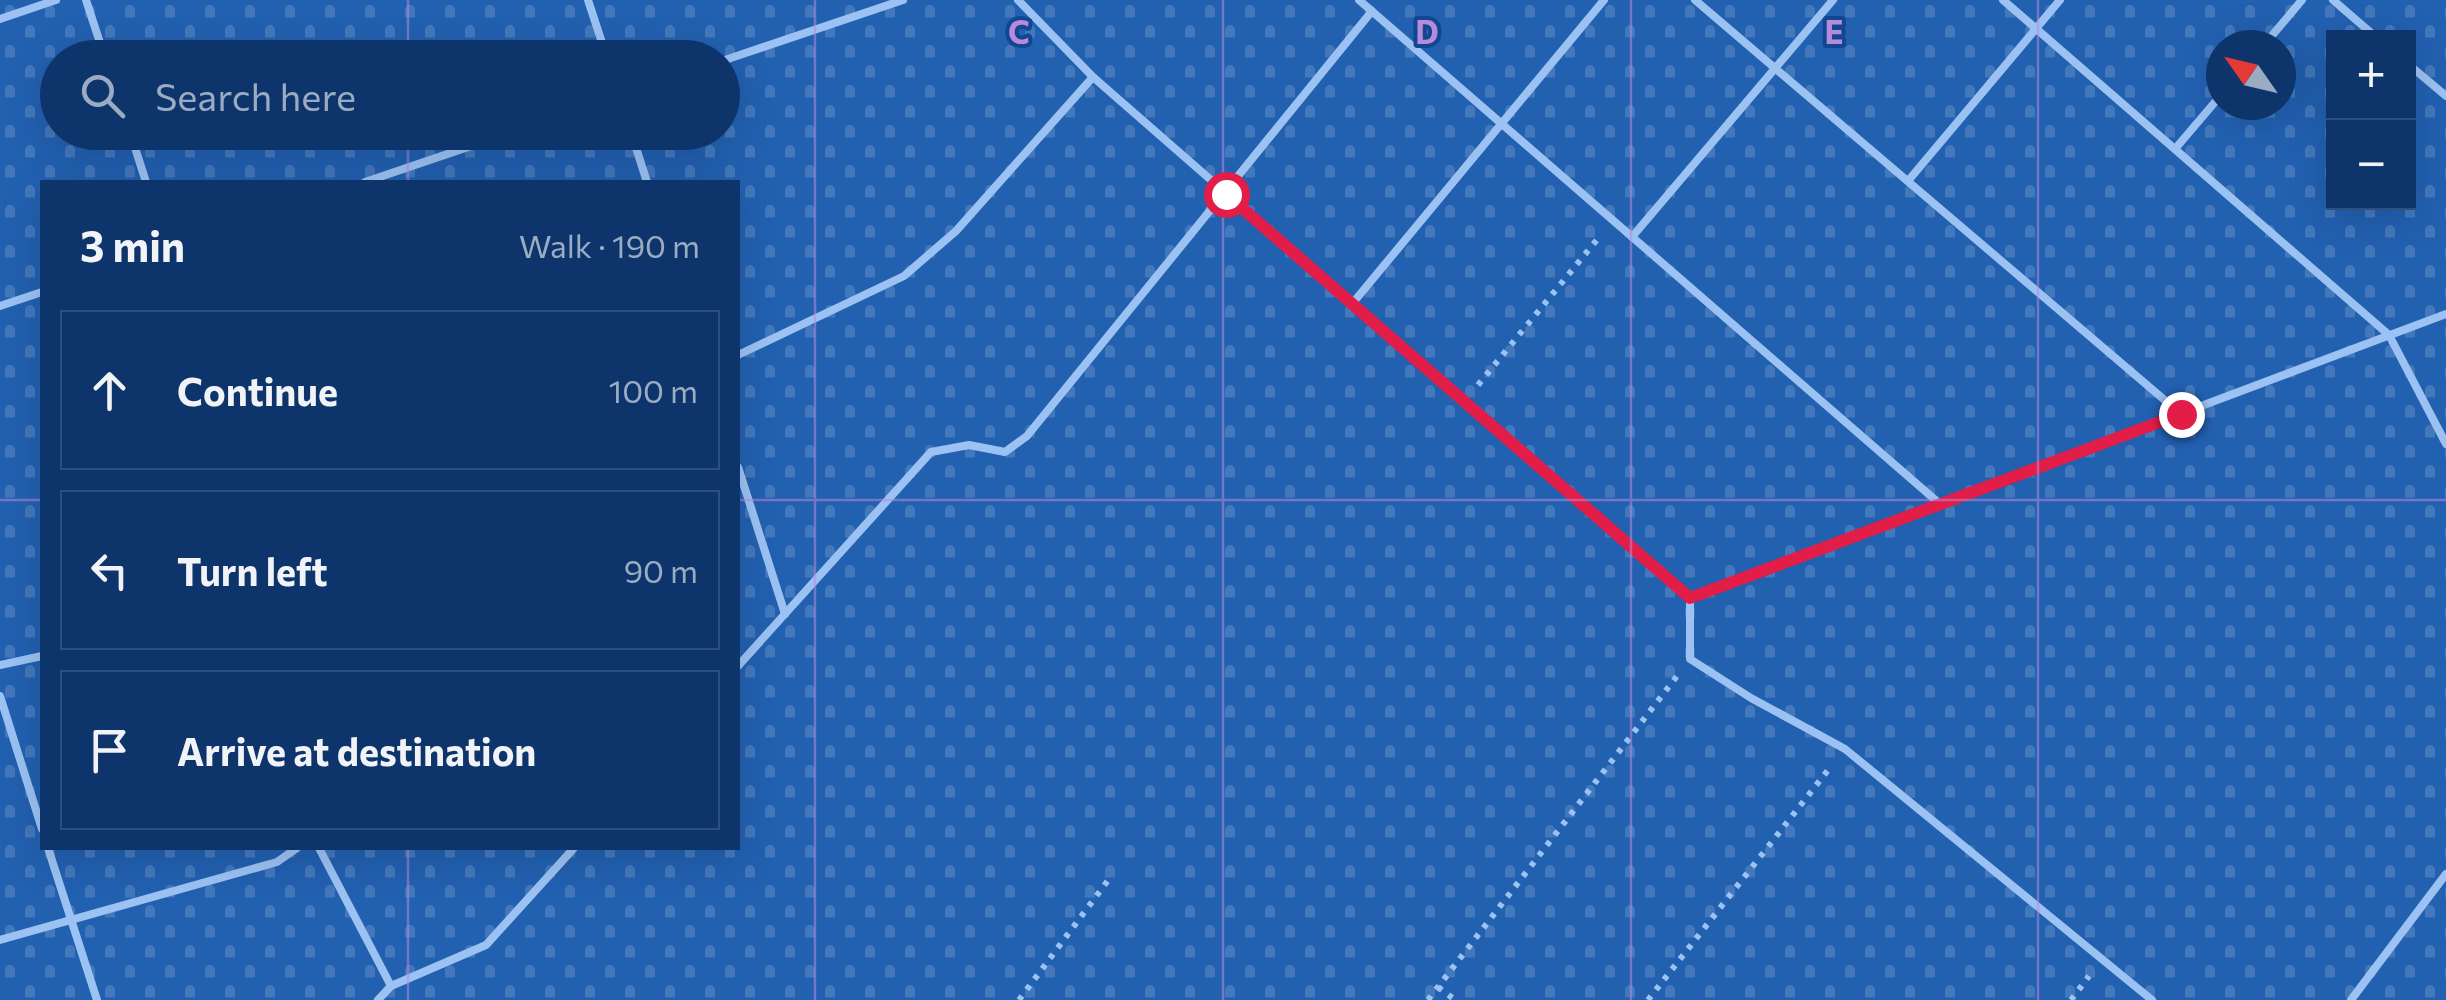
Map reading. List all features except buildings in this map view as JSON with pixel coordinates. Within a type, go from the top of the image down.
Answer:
[{"type":"lane","points":[[0,18],[56,0]]},
{"type":"lane","points":[[86,0],[99,40]]},
{"type":"lane","points":[[588,0],[601,40]]},
{"type":"lane","points":[[740,55],[903,0]]},
{"type":"lane","points":[[1018,0],[1093,76],[1690,598],[1690,659],[1751,698],[1845,749],[2152,1000]]},
{"type":"lane","points":[[1359,0],[1940,504]]},
{"type":"lane","points":[[1352,304],[1604,0]]},
{"type":"lane","points":[[1696,0],[2181,414]]},
{"type":"lane","points":[[1632,237],[1833,0]]},
{"type":"lane","points":[[2003,0],[2390,335],[2446,444]]},
{"type":"lane","points":[[1908,180],[2060,0]]},
{"type":"lane","points":[[2277,30],[2302,0]]},
{"type":"lane","points":[[2333,0],[2368,30]]},
{"type":"lane","points":[[740,664],[931,452],[970,444],[1005,452],[1027,436],[1372,12]]},
{"type":"lane","points":[[2416,71],[2446,96]]},
{"type":"lane","points":[[740,354],[904,276],[956,231],[1093,76]]},
{"type":"lane","points":[[2175,149],[2206,113]]},
{"type":"lane","points":[[136,150],[145,180]]},
{"type":"lane","points":[[371,180],[459,150]]},
{"type":"lane","points":[[636,150],[645,180]]},
{"type":"lane","points":[[0,306],[40,293]]},
{"type":"lane","points":[[1690,598],[2446,314]]},
{"type":"lane","points":[[740,473],[785,614]]},
{"type":"lane","points":[[0,665],[40,656]]},
{"type":"lane","points":[[0,696],[40,823]]},
{"type":"lane","points":[[49,850],[97,1000]]},
{"type":"lane","points":[[0,940],[277,862],[294,850]]},
{"type":"lane","points":[[320,850],[391,986]]},
{"type":"lane","points":[[378,1000],[391,986],[486,945],[572,850]]},
{"type":"lane","points":[[2351,1000],[2446,874]]},
{"type":"path","points":[[1464,401],[1613,220]]},
{"type":"path","points":[[1428,1000],[1690,659]]},
{"type":"path","points":[[1648,1000],[1845,749]]},
{"type":"path","points":[[1018,1000],[1109,880]]},
{"type":"path","points":[[1438,987],[1455,1000]]},
{"type":"green space","points":[[0,0],[2446,0],[2446,1000],[0,1000]]},
{"type":"route","points":[[1226,194],[1690,598],[2181,414]]}]
